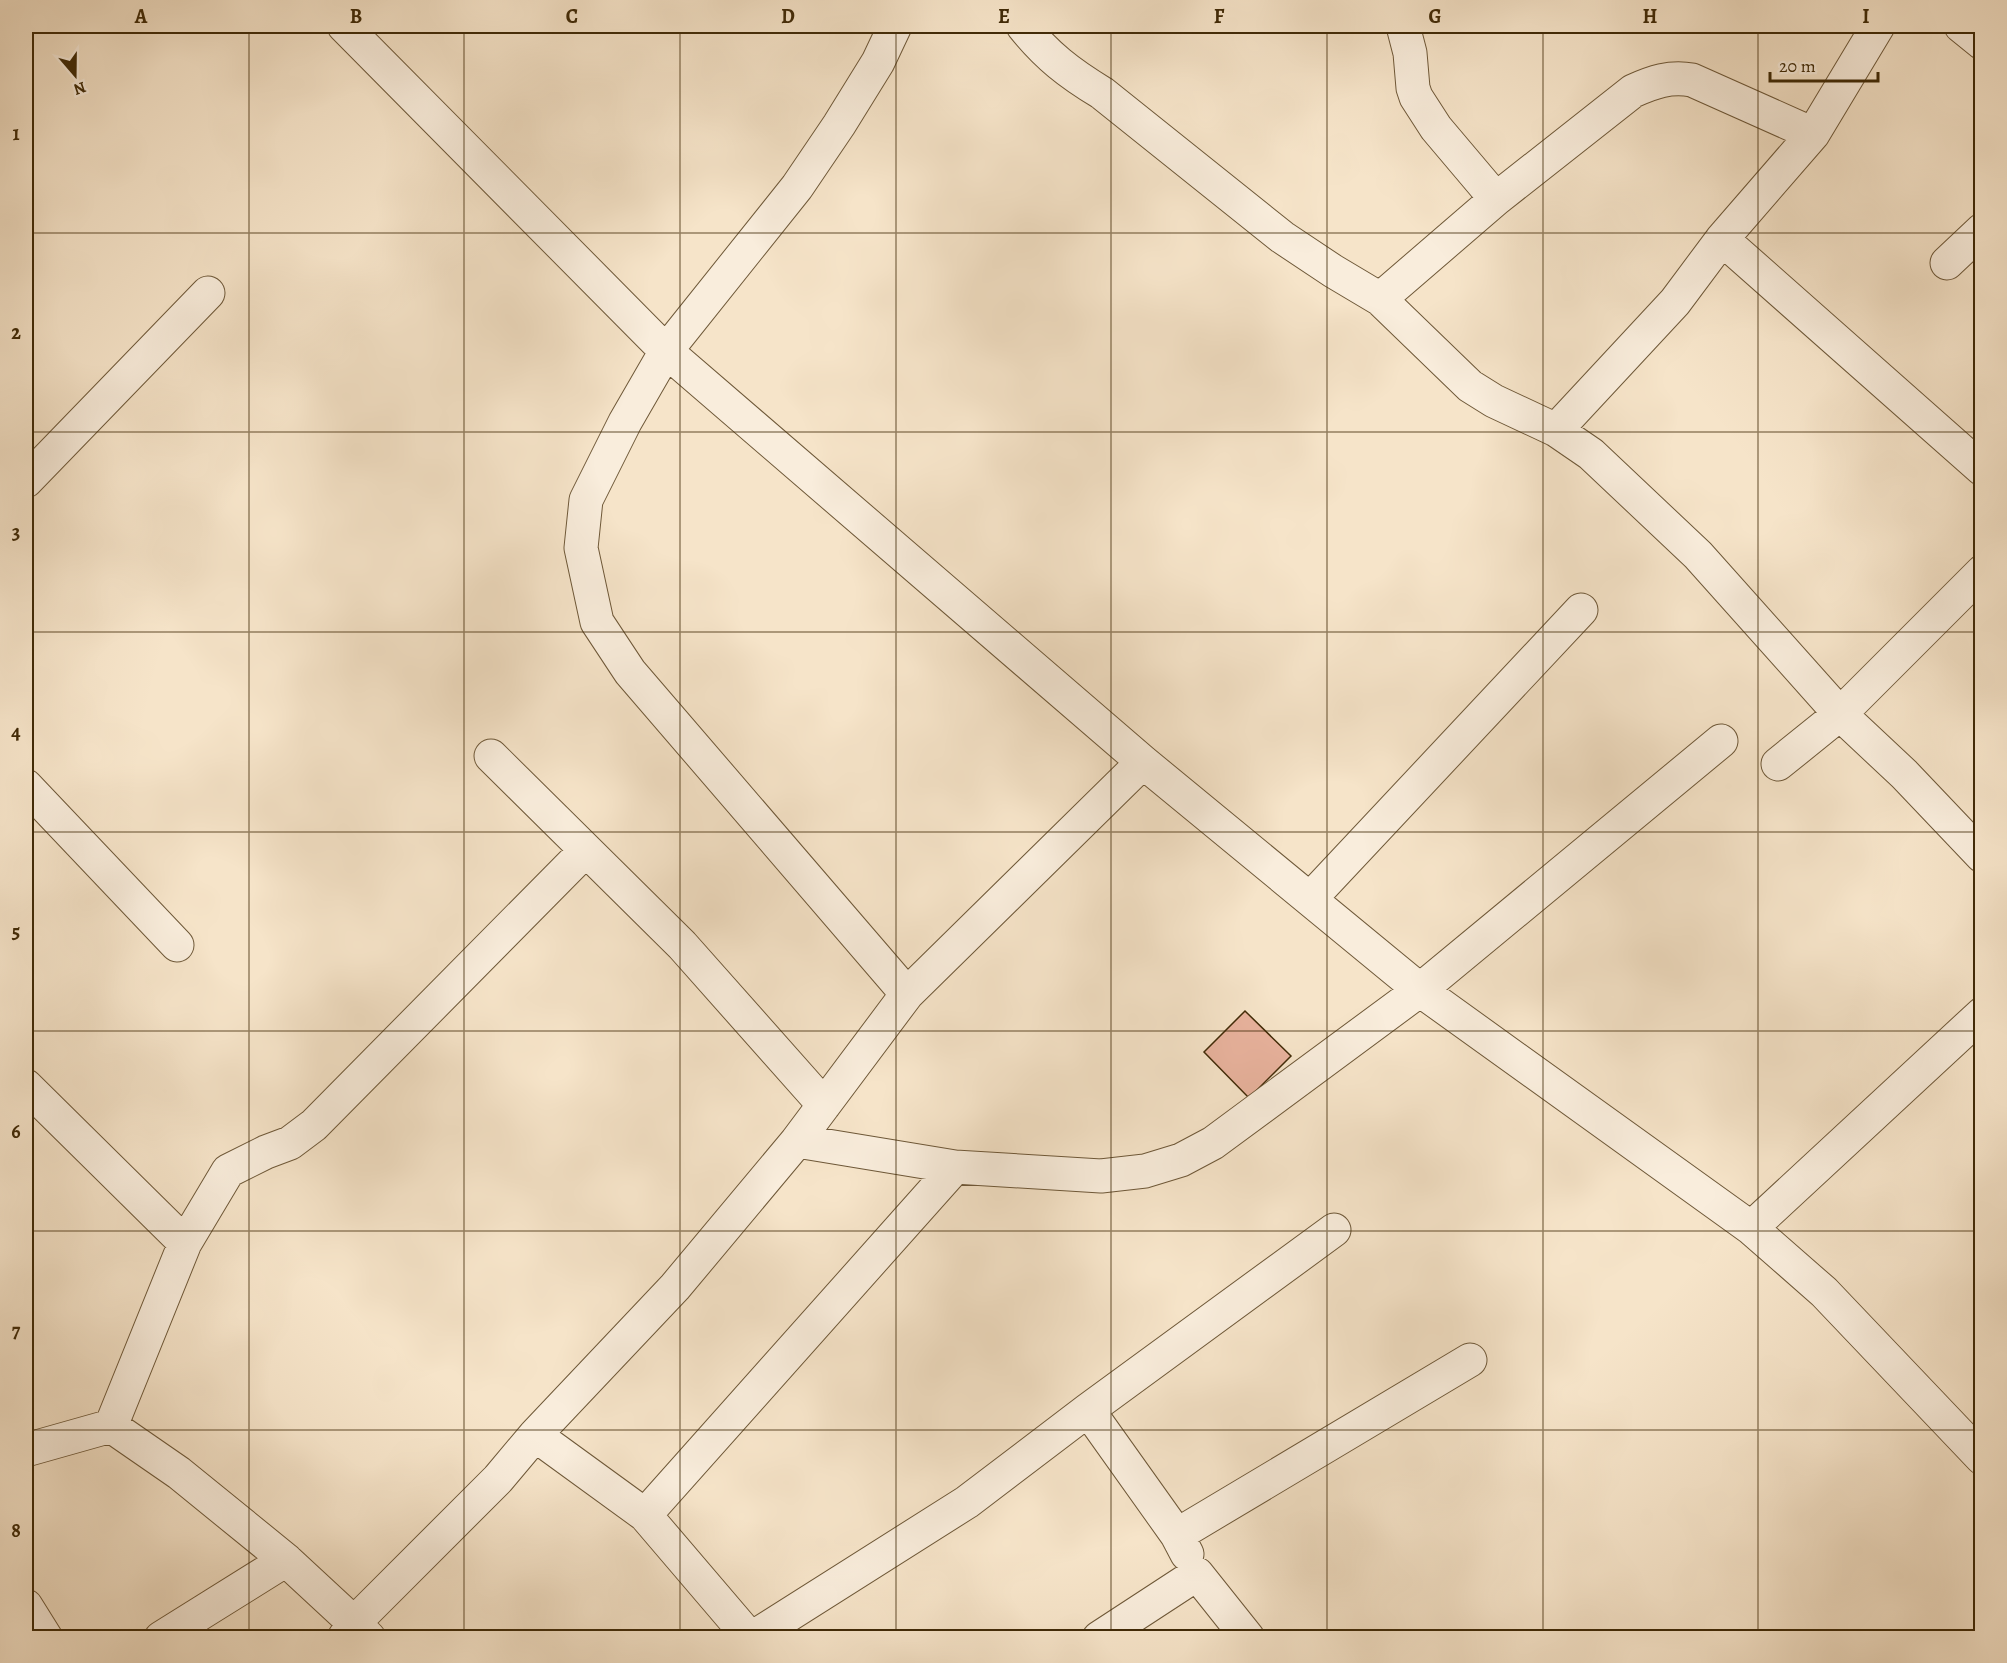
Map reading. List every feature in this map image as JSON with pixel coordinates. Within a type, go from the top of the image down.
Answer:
[{"type":"street","points":[[344,26],[666,351],[1143,762],[1420,990],[1751,1228],[1824,1292],[1982,1458]]},
{"type":"street","points":[[895,26],[878,62],[839,125],[796,187],[666,351],[625,422],[586,500],[581,548],[597,622],[630,672],[907,994]]},
{"type":"street","points":[[1023,26],[1040,47],[1070,73],[1102,93],[1282,237],[1380,299],[1470,386],[1494,401],[1556,430],[1591,454],[1698,555],[1840,714],[1904,774],[1982,856]]},
{"type":"street","points":[[1403,26],[1410,53],[1416,98],[1436,128],[1496,199]]},
{"type":"street","points":[[1556,430],[1675,302],[1722,239],[1813,134],[1878,26]]},
{"type":"street","points":[[1961,26],[1982,43]]},
{"type":"street","points":[[1380,299],[1496,199],[1632,91],[1656,81],[1678,77],[1692,80],[1813,134]]},
{"type":"street","points":[[1947,263],[1982,230]]},
{"type":"street","points":[[1722,239],[1982,469]]},
{"type":"street","points":[[26,481],[208,293]]},
{"type":"street","points":[[1778,764],[1840,714],[1982,572]]},
{"type":"street","points":[[1310,899],[1581,610]]},
{"type":"street","points":[[797,1141],[955,1167],[1101,1176],[1145,1171],[1181,1160],[1213,1143],[1420,990],[1721,741]]},
{"type":"street","points":[[491,756],[682,945],[824,1106]]},
{"type":"street","points":[[111,1426],[179,1473],[286,1560],[356,1633],[498,1479],[535,1435],[675,1287],[797,1141],[907,994],[1143,762]]},
{"type":"street","points":[[26,786],[177,945]]},
{"type":"street","points":[[111,1426],[185,1243],[228,1172],[266,1152],[290,1143],[314,1125],[586,850]]},
{"type":"street","points":[[1751,1228],[1982,1014]]},
{"type":"street","points":[[26,1086],[185,1243]]},
{"type":"street","points":[[645,1515],[955,1167]]},
{"type":"street","points":[[535,1435],[645,1515],[751,1638],[967,1502],[1088,1410],[1334,1230]]},
{"type":"street","points":[[1177,1535],[1470,1360]]},
{"type":"street","points":[[1088,1410],[1177,1535],[1197,1574],[1248,1638]]},
{"type":"street","points":[[26,1450],[111,1426]]},
{"type":"street","points":[[161,1638],[286,1560]]},
{"type":"street","points":[[1099,1638],[1197,1574]]},
{"type":"street","points":[[26,1606],[46,1638]]},
{"type":"building","points":[[1245,1011],[1291,1056],[1249,1098],[1204,1052]]}]
